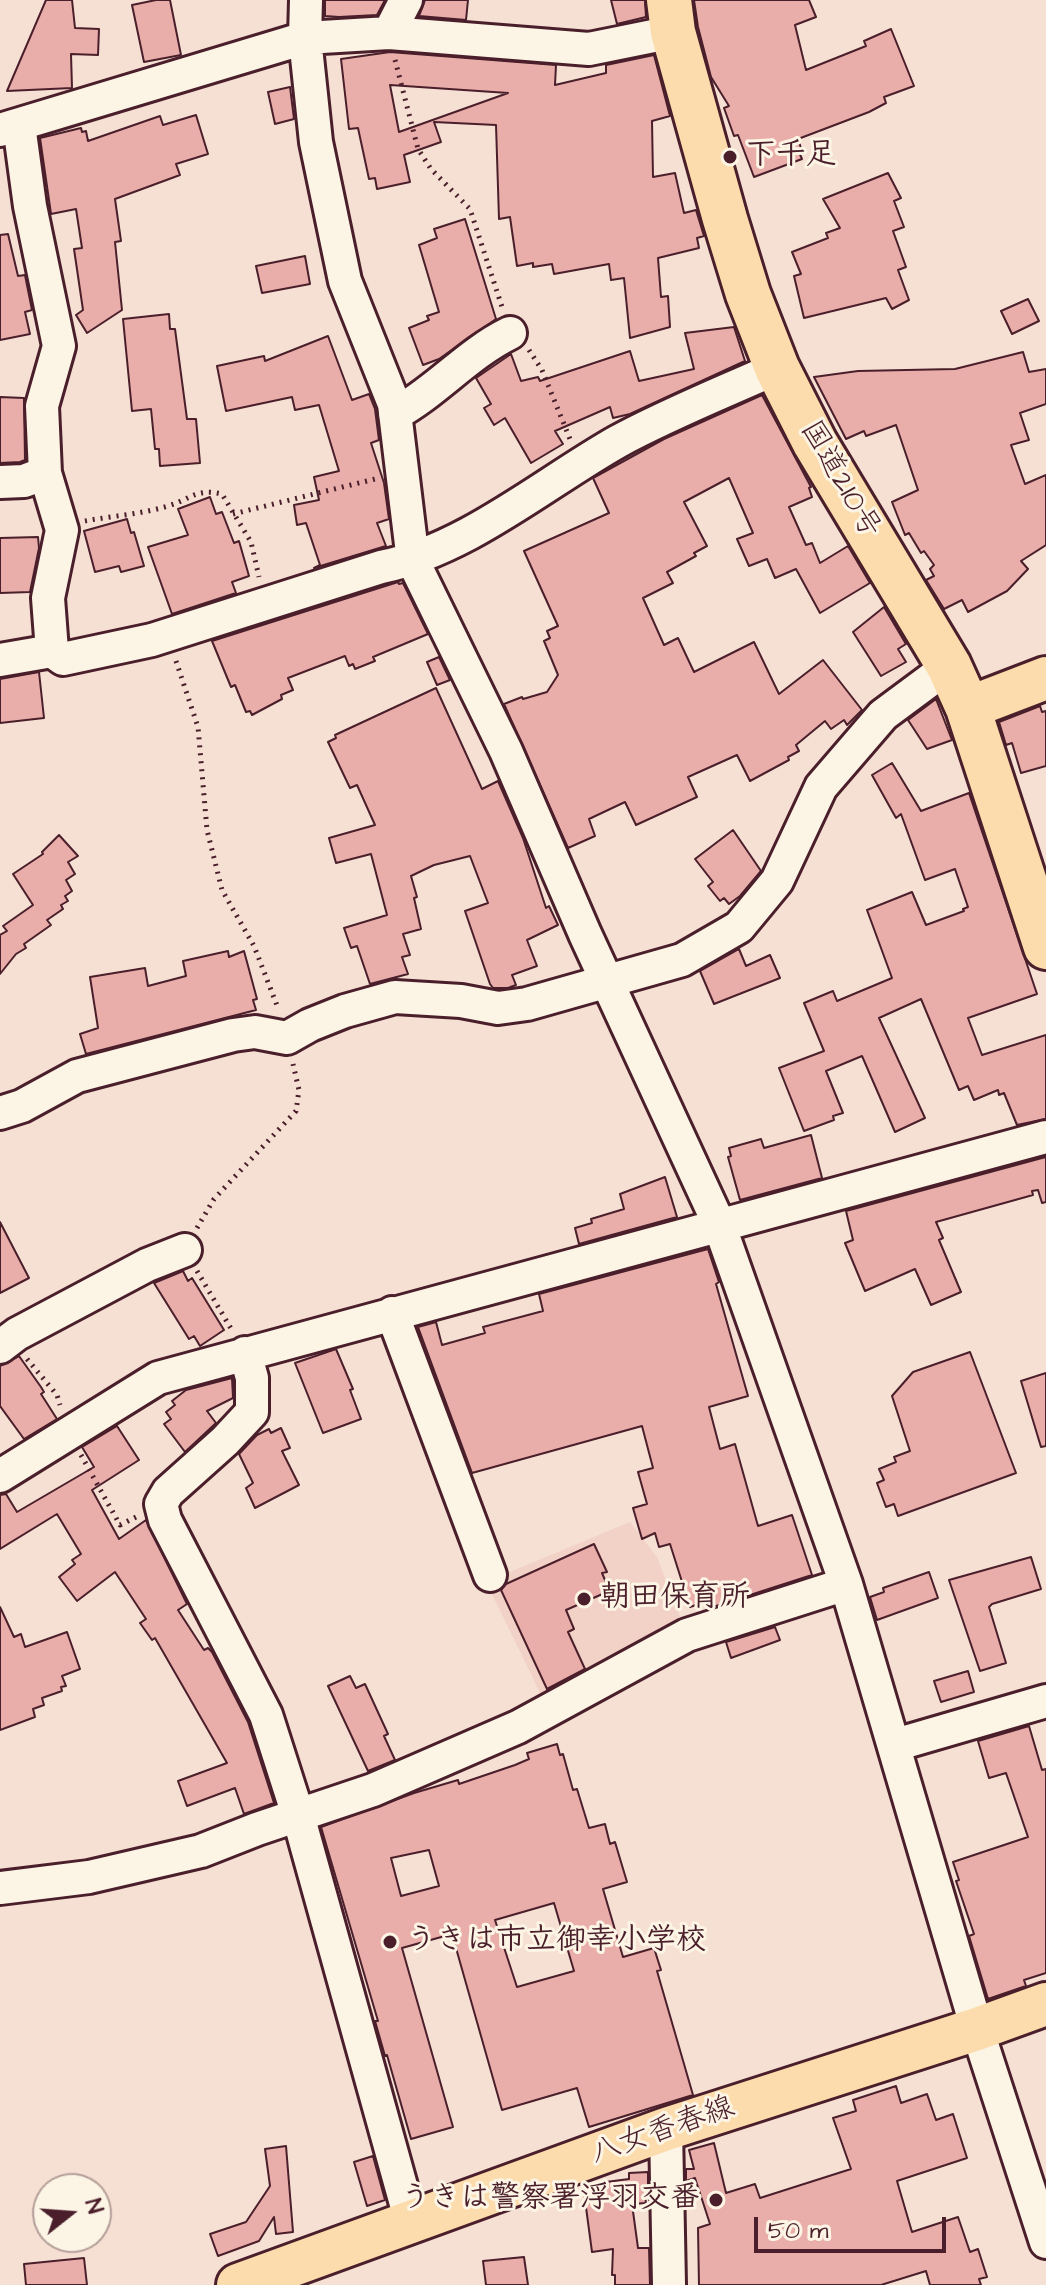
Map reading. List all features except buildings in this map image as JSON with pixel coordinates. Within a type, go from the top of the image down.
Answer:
[{"type":"highway","name":"国道210号","points":[[671,16],[748,294],[777,368],[815,443],[949,666],[968,708],[1041,916]]},
{"type":"main road","points":[[968,708],[1046,678]]},
{"type":"main road","name":"八女香春線","points":[[238,2285],[666,2129],[1046,2004]]},
{"type":"street","points":[[306,0],[305,38],[316,142],[345,281],[395,414],[413,561],[506,751],[719,1224],[846,1584],[977,2029],[1046,2242]]},
{"type":"street","points":[[389,33],[406,0]]},
{"type":"street","points":[[52,651],[48,598],[62,530],[45,473],[42,406],[59,346],[30,206],[9,128],[305,38],[389,33],[589,49],[671,16]]},
{"type":"street","points":[[395,414],[420,400],[484,345],[510,333]]},
{"type":"street","points":[[0,660],[52,651],[63,659],[167,635],[381,567],[413,561],[520,504],[617,442],[777,368]]},
{"type":"street","points":[[0,482],[24,481],[45,473]]},
{"type":"street","points":[[0,1113],[22,1106],[77,1076],[233,1035],[255,1032],[287,1038],[345,1011],[395,997],[461,1001],[498,1008],[527,1004],[682,960],[739,927],[777,881],[821,787],[883,715],[949,666]]},
{"type":"street","points":[[0,1476],[158,1378],[1046,1137]]},
{"type":"street","points":[[5,1343],[147,1265],[185,1250]]},
{"type":"street","points":[[392,1313],[490,1575]]},
{"type":"street","points":[[245,1353],[252,1378],[252,1412],[168,1492],[161,1504],[165,1520],[266,1715],[298,1815],[411,2222]]},
{"type":"street","points":[[0,1888],[89,1877],[201,1851],[373,1790],[518,1727],[687,1635],[846,1584]]},
{"type":"street","points":[[895,1745],[1046,1701]]},
{"type":"street","points":[[666,2129],[669,2285]]},
{"type":"path","points":[[389,33],[418,149],[431,169],[470,209],[510,333],[525,344],[542,370],[571,440],[578,467]]},
{"type":"path","points":[[233,514],[403,472]]},
{"type":"path","points":[[60,525],[168,506],[198,492],[222,494],[251,542],[267,602]]},
{"type":"path","points":[[167,635],[198,727],[207,830],[222,890],[254,946],[283,1021],[299,1090],[296,1111],[214,1199],[185,1250],[245,1353]]},
{"type":"path","points":[[5,1343],[57,1395],[69,1433],[120,1525],[161,1504]]},
{"type":"shaded area","name":"朝田保育所","points":[[630,1522],[657,1557],[680,1617],[637,1651],[545,1703],[486,1582]]},
{"type":"place","name":"下千足","points":[[730,157]]},
{"type":"place","name":"朝田保育所","points":[[584,1599]]},
{"type":"place","name":"うきは市立御幸小学校","points":[[390,1942]]},
{"type":"place","name":"うきは警察署浮羽交番","points":[[716,2200]]}]
